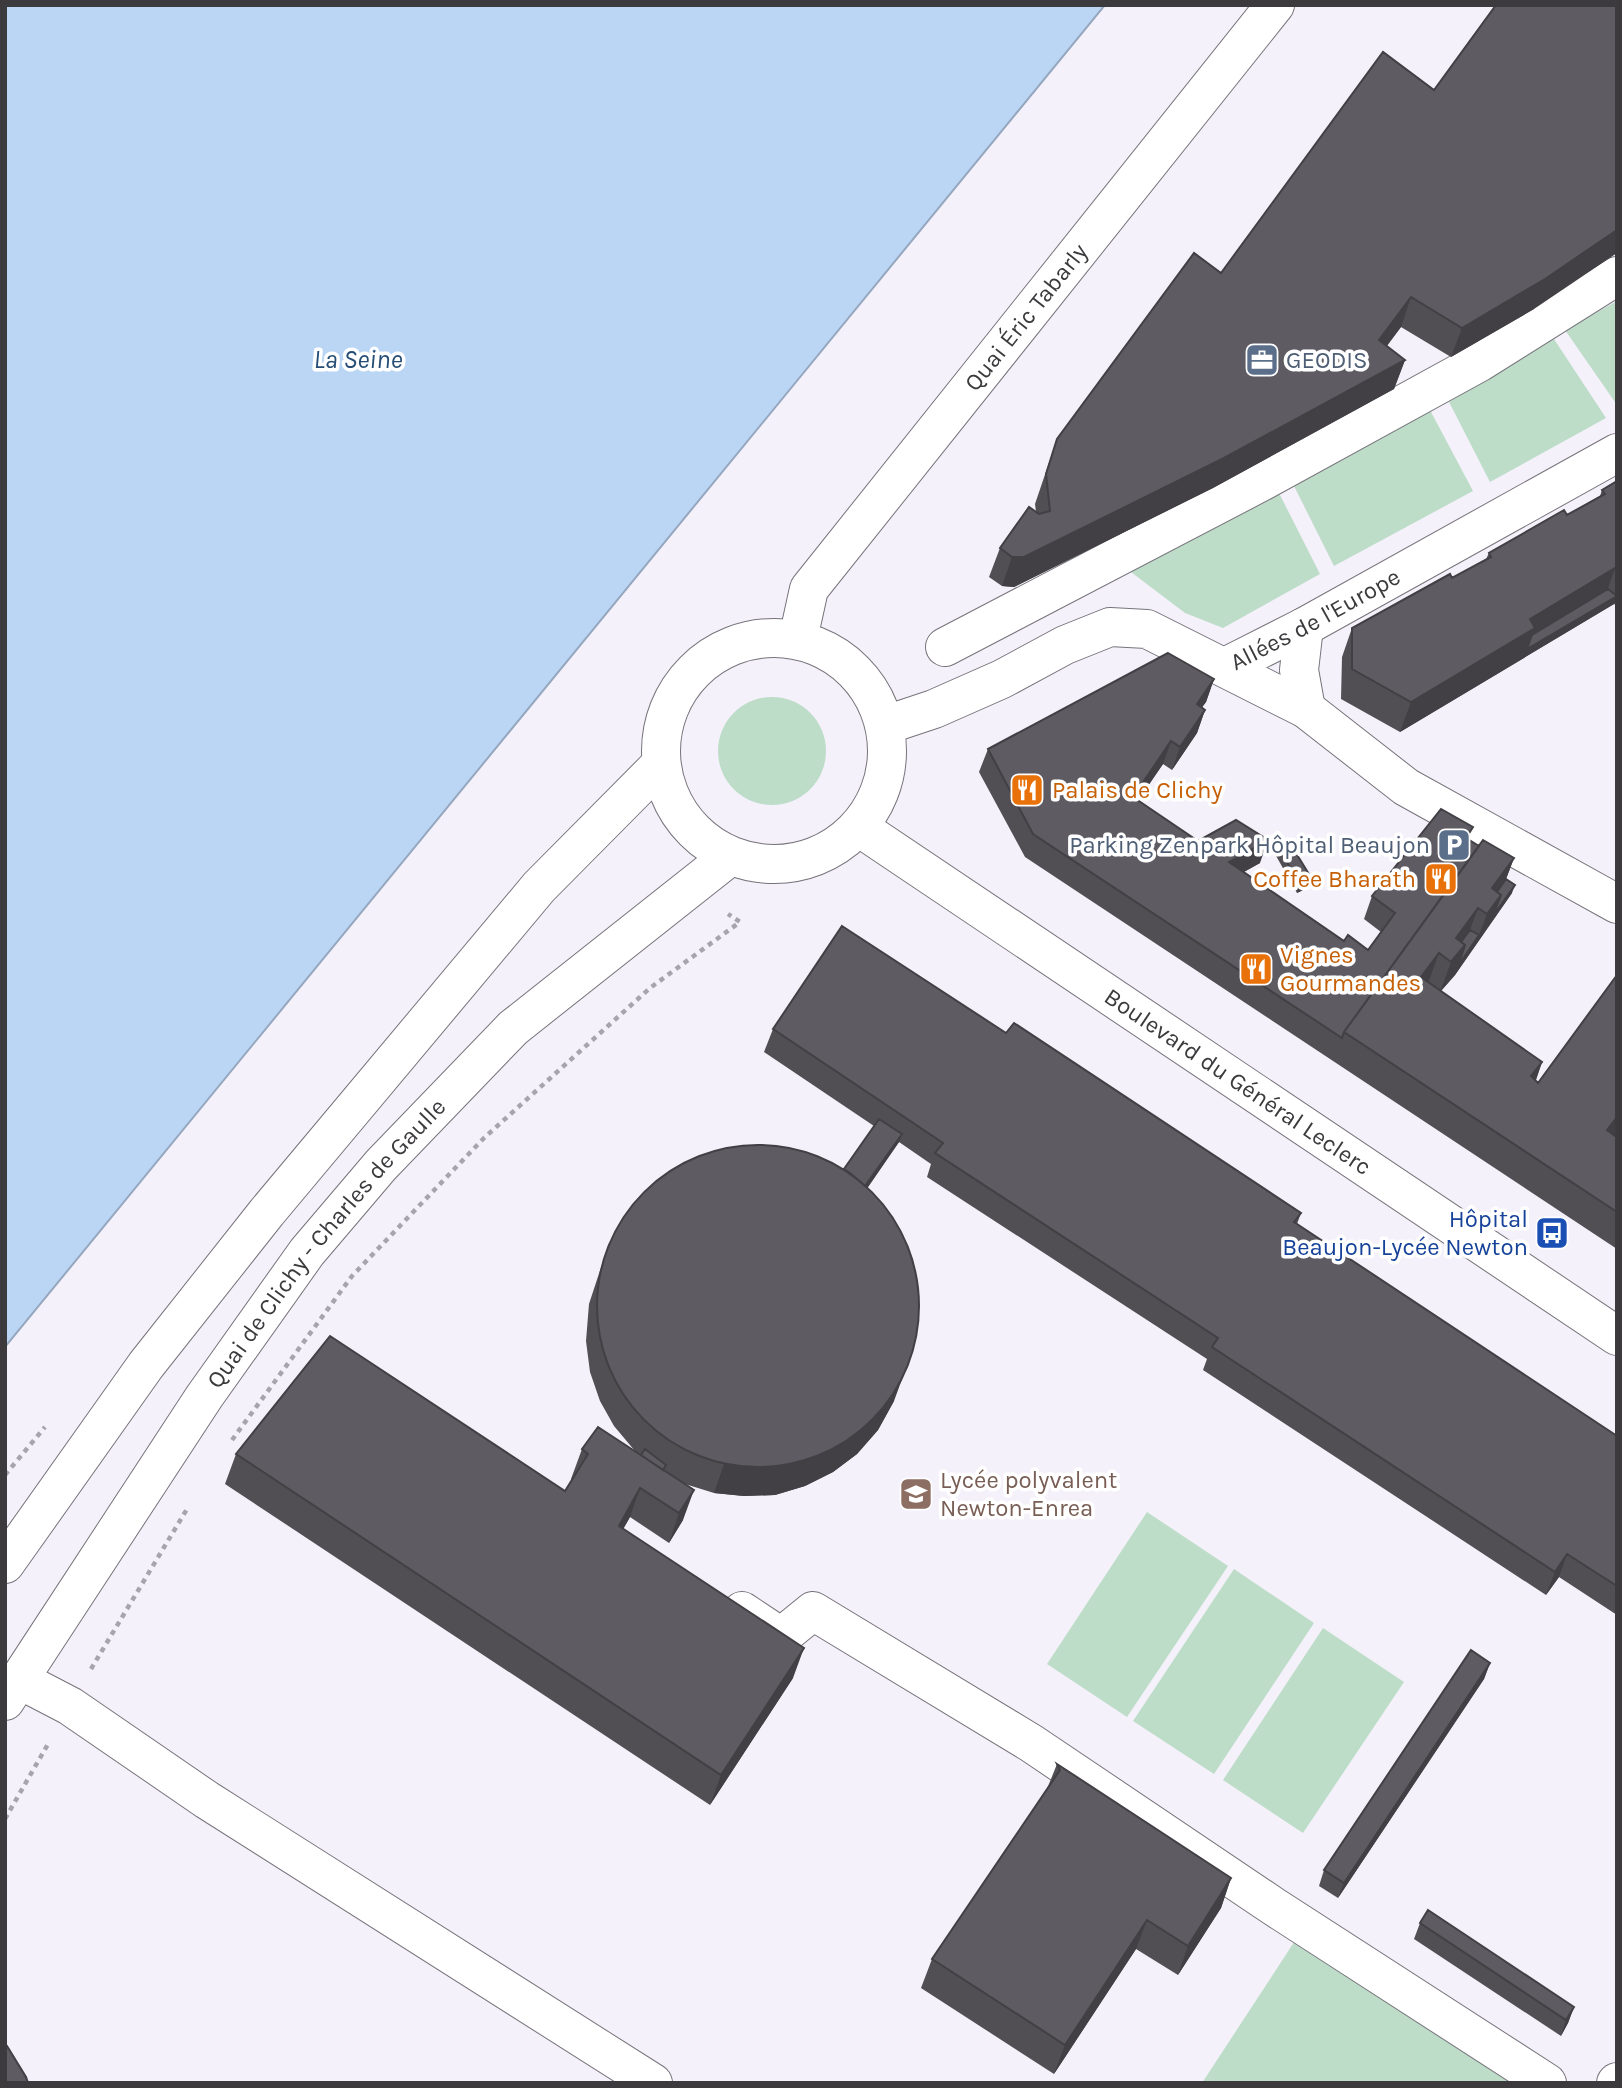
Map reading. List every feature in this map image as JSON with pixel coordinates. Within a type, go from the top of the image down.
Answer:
[{"type":"main road","name":"Quai Éric Tabarly","points":[[798,639],[809,589],[1275,5]]},
{"type":"main road","points":[[945,647],[1263,481],[1480,362],[1617,276]]},
{"type":"main road","name":"Allées de l'Europe","points":[[886,725],[934,709],[1002,679],[1065,645],[1110,627],[1147,629],[1225,667],[1304,627],[1617,453]]},
{"type":"main road","points":[[1304,627],[1299,670],[1306,709]]},
{"type":"main road","points":[[798,639],[825,648],[849,664],[869,686],[886,725],[888,761],[879,797],[860,828],[821,855],[776,866],[729,857],[695,835],[671,803],[660,765],[667,711],[696,666],[744,640],[798,639]]},
{"type":"main road","points":[[1225,667],[1306,709],[1406,788],[1617,904]]},
{"type":"main road","points":[[5,1564],[146,1364],[267,1212],[538,887],[660,765]]},
{"type":"main road","name":"Boulevard du Général Leclerc","points":[[860,828],[1613,1324]]},
{"type":"main road","name":"Quai de Clichy - Charles de Gaulle","points":[[12,1690],[204,1397],[307,1252],[381,1165],[513,1028],[729,857]]},
{"type":"main road","points":[[716,1594],[781,1637],[813,1611],[1031,1743],[1284,1913],[1547,2083]]},
{"type":"main road","points":[[12,1690],[70,1706],[207,1800],[653,2083]]},
{"type":"path","points":[[225,1449],[352,1276],[484,1138],[650,988],[740,922],[724,912]]},
{"type":"path","points":[[5,1819],[188,1507]]},
{"type":"green space","points":[[1617,301],[1617,405],[1565,330]]},
{"type":"green space","points":[[1554,339],[1606,418],[1490,482],[1449,402]]},
{"type":"green space","points":[[1430,410],[1473,491],[1334,566],[1293,484]]},
{"type":"green space","points":[[1277,489],[1320,574],[1223,628],[1185,613],[1127,569]]},
{"type":"green space","points":[[772,697],[793,701],[810,713],[822,730],[826,751],[822,772],[810,789],[793,801],[772,805],[751,801],[734,789],[722,772],[718,751],[722,730],[734,713],[751,701]]},
{"type":"green space","points":[[1147,1512],[1228,1566],[1127,1717],[1047,1664]]},
{"type":"green space","points":[[1234,1569],[1314,1623],[1214,1774],[1133,1721]]},
{"type":"green space","points":[[1323,1628],[1404,1682],[1303,1833],[1223,1780]]},
{"type":"green space","points":[[1302,1930],[1532,2083],[1202,2083]]},
{"type":"water","name":"La Seine","points":[[5,5],[1105,5],[5,1347]]},
{"type":"building","points":[[1496,5],[1617,5],[1617,230],[1545,279],[1462,328],[1411,297],[1379,340],[1405,360],[1224,458],[1024,557],[1012,557],[1000,548],[1029,507],[1039,514],[1050,511],[1046,474],[1057,439],[1194,253],[1221,273],[1383,52],[1434,90]]},
{"type":"building","points":[[1617,481],[1617,568],[1530,619],[1535,628],[1411,702],[1352,669],[1352,628],[1450,574],[1452,578],[1491,557],[1489,553],[1564,510],[1567,515],[1605,494],[1602,490]]},
{"type":"building","points":[[1608,589],[1617,596],[1527,649],[1532,635]]},
{"type":"building","points":[[1168,653],[1214,679],[1197,704],[1205,710],[1180,747],[1171,741],[1133,797],[1198,841],[1236,820],[1268,840],[1229,862],[1344,941],[1348,935],[1368,950],[1395,913],[1372,896],[1441,809],[1473,827],[1466,838],[1479,846],[1342,1038],[1033,834],[988,749]]},
{"type":"building","points":[[1288,840],[1312,879],[1300,885],[1278,846]]},
{"type":"building","points":[[1483,840],[1514,858],[1492,888],[1501,895],[1487,914],[1478,908],[1456,938],[1465,945],[1451,962],[1439,953],[1421,977],[1542,1062],[1531,1076],[1538,1083],[1617,975],[1617,1117],[1607,1130],[1617,1136],[1617,1212],[1344,1032]]},
{"type":"building","points":[[1506,879],[1515,885],[1493,916],[1501,895],[1497,892]]},
{"type":"building","points":[[842,926],[1006,1033],[1014,1023],[1301,1213],[1294,1222],[1617,1436],[1617,1586],[1567,1554],[1555,1572],[1212,1347],[1218,1338],[935,1153],[943,1143],[773,1029]]},
{"type":"building","points":[[1470,930],[1479,935],[1458,966],[1465,945],[1461,942]]},
{"type":"building","points":[[879,1119],[902,1134],[865,1186],[844,1169]]},
{"type":"building","points":[[758,1145],[789,1148],[820,1157],[847,1172],[872,1192],[892,1217],[907,1244],[916,1275],[919,1306],[916,1337],[907,1368],[892,1395],[872,1420],[847,1440],[820,1455],[789,1464],[758,1467],[727,1464],[696,1455],[669,1440],[644,1420],[624,1395],[609,1368],[600,1337],[597,1306],[600,1275],[609,1244],[624,1217],[644,1192],[669,1172],[696,1157],[727,1148]]},
{"type":"building","points":[[330,1336],[565,1491],[588,1454],[582,1449],[598,1427],[694,1490],[679,1513],[640,1488],[619,1526],[804,1648],[721,1775],[236,1454]]},
{"type":"building","points":[[645,1449],[666,1465],[663,1470],[641,1455]]},
{"type":"building","points":[[1471,1650],[1490,1663],[1344,1883],[1324,1870]]},
{"type":"building","points":[[1057,1764],[1231,1878],[1188,1946],[1147,1920],[1065,2045],[932,1959],[1060,1770]]},
{"type":"building","points":[[1428,1910],[1574,2007],[1566,2020],[1420,1923]]},
{"type":"building","points":[[7,2046],[26,2077],[28,2083],[5,2083]]},
{"type":"place","name":"GEODIS","points":[[1262,360]]},
{"type":"place","name":"Palais de Clichy","points":[[1027,790]]},
{"type":"place","name":"Parking Zenpark Hôpital Beaujon","points":[[1454,845]]},
{"type":"place","name":"Coffee Bharath","points":[[1441,879]]},
{"type":"place","name":"Vignes Gourmandes","points":[[1256,969]]},
{"type":"place","name":"Hôpital Beaujon-Lycée Newton","points":[[1552,1233]]},
{"type":"place","name":"Lycée polyvalent Newton-Enrea","points":[[916,1494]]}]
